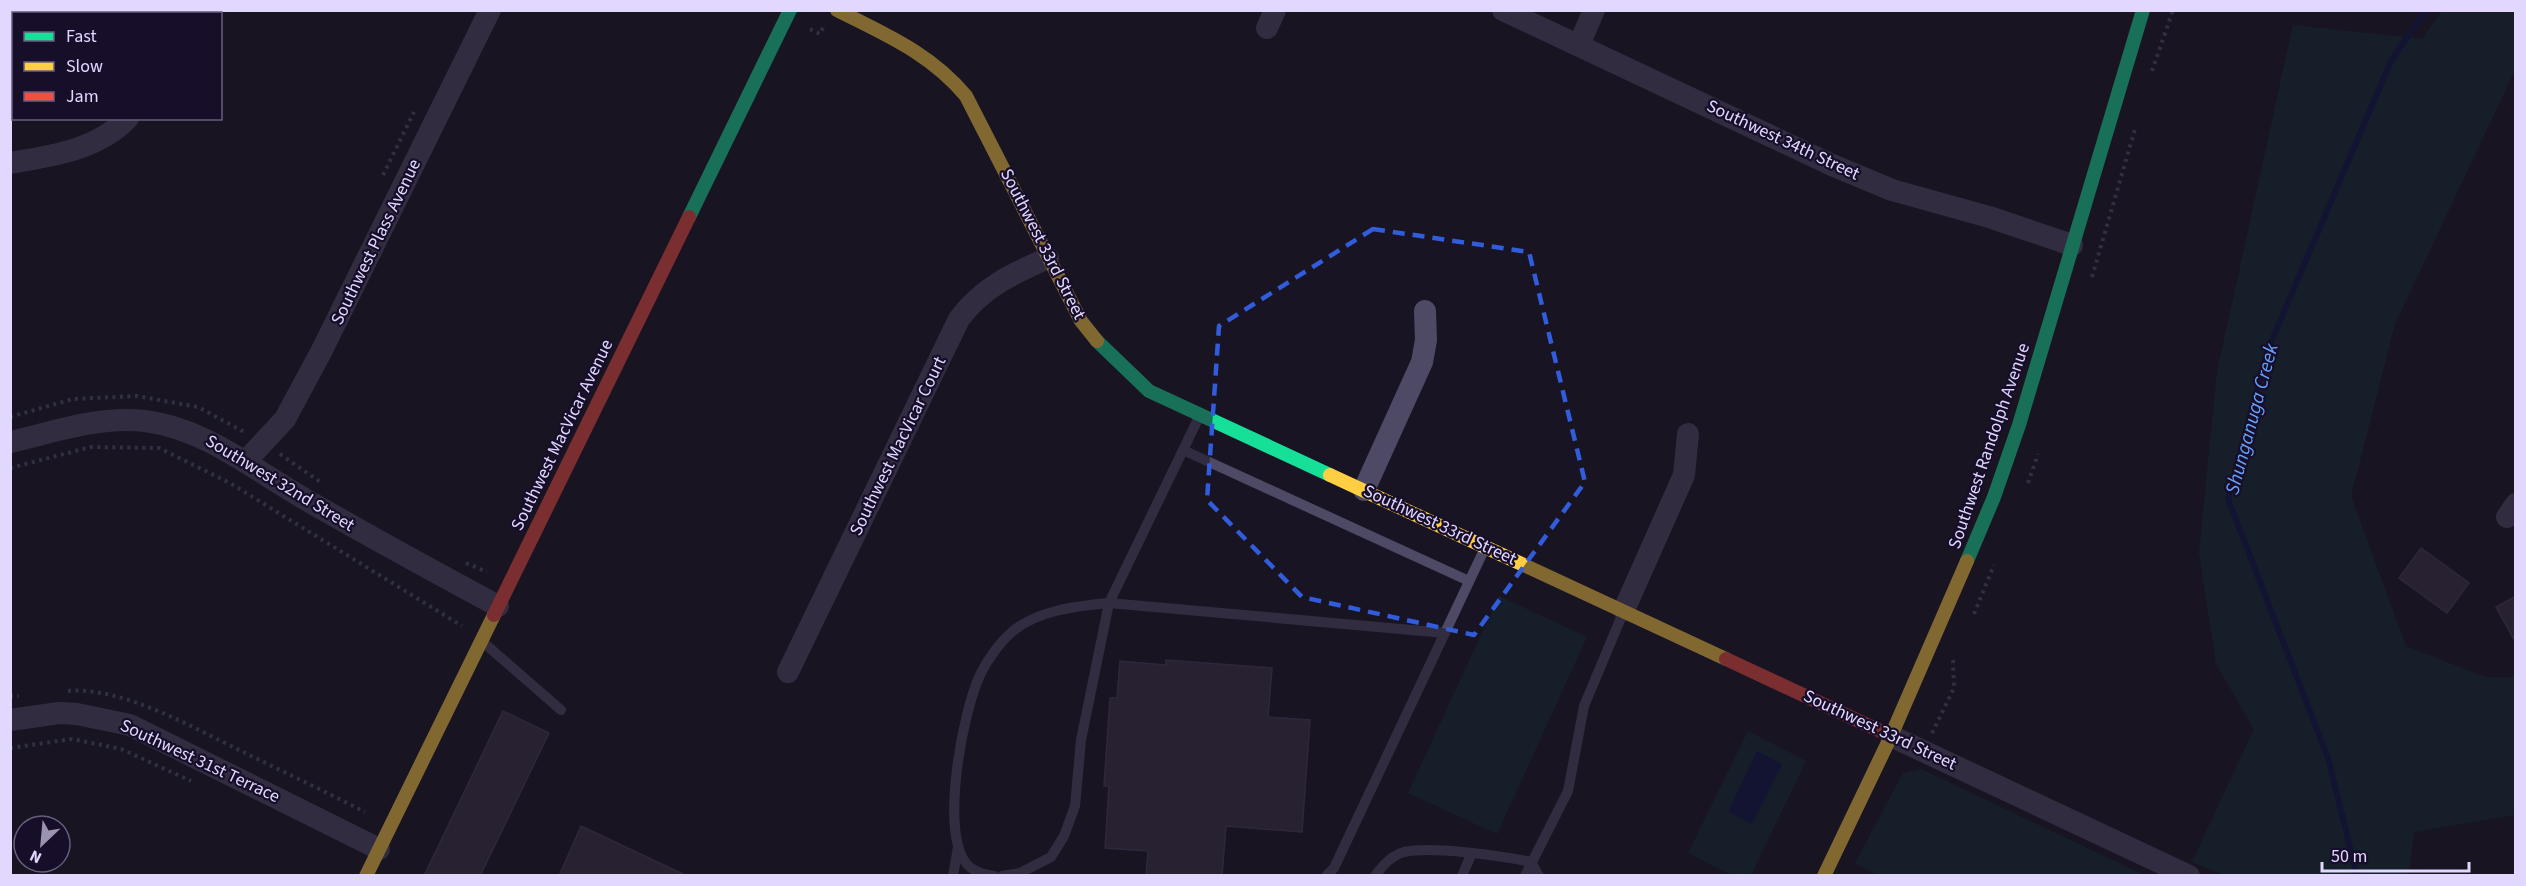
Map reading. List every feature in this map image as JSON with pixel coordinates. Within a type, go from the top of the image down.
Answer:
[{"type":"street","name":"Southwest Plass Avenue","points":[[245,462],[285,419],[290,410],[490,10]]},
{"type":"street","name":"Southwest MacVicar Avenue","points":[[366,876],[790,10]]},
{"type":"street","name":"Southwest 33rd Street","points":[[837,10],[928,58],[950,77],[979,118],[1081,321],[1099,346],[1123,371],[1149,391],[1624,610],[2189,876]]},
{"type":"street","name":"Southwest 34th Street","points":[[1503,10],[1832,165],[1892,190],[1989,217],[2072,245]]},
{"type":"street","points":[[1579,45],[1594,10]]},
{"type":"street","name":"Southwest Randolph Avenue","points":[[1824,876],[1891,736],[1994,497],[2143,10]]},
{"type":"street","points":[[10,163],[79,149],[102,139],[126,120]]},
{"type":"street","name":"Southwest MacVicar Court","points":[[788,672],[959,319],[973,301],[991,285],[1048,258]]},
{"type":"street","points":[[1364,490],[1422,362],[1426,340],[1425,311]]},
{"type":"street","name":"Southwest 32nd Street","points":[[10,442],[96,422],[143,421],[198,435],[402,555],[498,606]]},
{"type":"street","points":[[1624,610],[1684,475],[1688,434]]},
{"type":"street","name":"Southwest 31st Terrace","points":[[10,720],[59,713],[76,714],[129,725],[379,849]]},
{"type":"lane","points":[[1002,876],[1020,873],[1051,857],[1064,836],[1075,806],[1081,740],[1109,603],[1201,414]]},
{"type":"lane","points":[[1183,450],[1469,581]]},
{"type":"lane","points":[[1326,876],[1334,868],[1485,546]]},
{"type":"lane","points":[[953,876],[958,847],[955,813],[957,768],[970,703],[985,667],[1013,631],[1036,617],[1078,606],[1109,603],[1445,633]]},
{"type":"lane","points":[[1525,876],[1568,790],[1584,706],[1624,610]]},
{"type":"lane","points":[[482,640],[561,710]]},
{"type":"lane","points":[[958,847],[966,863],[978,873],[994,876]]},
{"type":"lane","points":[[1376,876],[1387,861],[1402,852],[1505,856],[1531,862],[1539,876]]},
{"type":"lane","points":[[1462,876],[1472,855]]},
{"type":"path","points":[[2151,74],[2157,64],[2173,10]]},
{"type":"path","points":[[2090,283],[2136,125]]},
{"type":"path","points":[[382,176],[392,156]]},
{"type":"path","points":[[247,433],[253,425]]},
{"type":"path","points":[[10,468],[91,447],[159,448],[230,483],[482,640]]},
{"type":"path","points":[[2024,492],[2040,448]]},
{"type":"path","points":[[1971,620],[1998,558]]},
{"type":"path","points":[[1924,750],[1954,688],[1952,660],[1957,650]]},
{"type":"path","points":[[10,748],[72,739],[121,748],[201,786]]},
{"type":"highlighted area","points":[[1373,229],[1529,252],[1585,482],[1474,635],[1302,597],[1207,500],[1219,326]]},
{"type":"green space","points":[[2442,11],[2515,11],[2515,70],[2395,324],[2351,496],[2406,646],[2485,677],[2515,677],[2515,815],[2414,832],[2409,875],[2224,875],[2192,862],[2254,729],[2216,664],[2199,553],[2217,372],[2293,25],[2422,39]]},
{"type":"green space","points":[[1499,596],[1587,637],[1497,834],[1408,793]]},
{"type":"green space","points":[[1748,731],[1806,761],[1751,875],[1731,875],[1688,853]]},
{"type":"green space","points":[[1921,769],[2144,875],[1877,875],[1855,863],[1903,773]]},
{"type":"shaded area","points":[[1757,751],[1782,764],[1752,824],[1728,812]]},
{"type":"building","points":[[2421,548],[2469,583],[2447,613],[2399,578]]},
{"type":"building","points":[[2516,596],[2516,643],[2496,607]]},
{"type":"building","points":[[1166,660],[1272,668],[1268,717],[1310,720],[1302,832],[1226,826],[1222,876],[1146,876],[1148,851],[1105,848],[1109,786],[1104,786],[1110,698],[1117,698],[1120,661],[1166,665]]},
{"type":"building","points":[[503,711],[549,733],[480,876],[424,876]]},
{"type":"building","points":[[581,826],[687,876],[559,876]]},
{"type":"waterway","name":"Shunganuga Creek","points":[[2357,876],[2328,758],[2228,499],[2269,347],[2391,61],[2426,10]]},
{"type":"traffic: fast","points":[[689,217],[790,10]]},
{"type":"traffic: fast","points":[[1967,561],[1994,497],[2019,425],[2143,10]]},
{"type":"traffic: fast","points":[[1097,341],[1149,391],[1330,475]]},
{"type":"traffic: slow","points":[[837,10],[922,56],[938,68],[966,96],[1081,321],[1097,341]]},
{"type":"traffic: slow","points":[[1330,475],[1726,659]]},
{"type":"traffic: slow","points":[[1824,876],[1891,736],[1967,561]]},
{"type":"traffic: slow","points":[[366,876],[494,615]]},
{"type":"traffic: jam","points":[[494,615],[689,217]]},
{"type":"traffic: jam","points":[[1726,659],[1891,736]]}]
